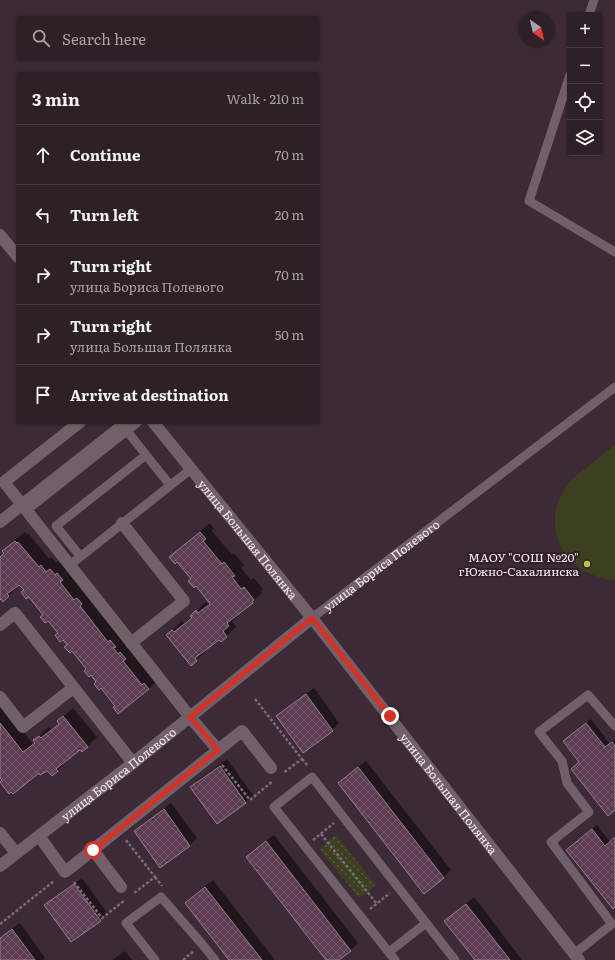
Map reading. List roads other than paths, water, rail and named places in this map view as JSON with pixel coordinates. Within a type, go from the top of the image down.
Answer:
[{"type":"street","points":[[0,235],[16,255]]},
{"type":"street","points":[[77,424],[4,482],[190,717],[218,755]]},
{"type":"street","name":"улица Большая Полянка","points":[[154,424],[312,618],[577,957]]},
{"type":"street","points":[[0,522],[24,508],[127,427]]},
{"type":"street","points":[[122,523],[184,601],[131,643]]},
{"type":"street","points":[[0,625],[15,613],[133,763]]},
{"type":"street","name":"улица Бориса Полевого","points":[[0,866],[133,763],[312,618]]},
{"type":"street","points":[[0,697],[23,727],[73,688]]},
{"type":"street","points":[[39,836],[65,872],[218,755],[242,732],[271,768]]},
{"type":"street","points":[[0,833],[16,853]]},
{"type":"street","points":[[93,850],[121,887]]},
{"type":"lane","points":[[590,12],[594,0]]},
{"type":"lane","points":[[567,84],[529,201],[615,252]]},
{"type":"lane","name":"улица Бориса Полевого","points":[[312,618],[615,387]]},
{"type":"lane","points":[[127,427],[146,455],[170,485]]},
{"type":"lane","points":[[80,556],[56,526],[146,455]]},
{"type":"lane","points":[[70,565],[191,469]]},
{"type":"lane","points":[[577,957],[612,924],[551,842],[589,812],[567,783],[562,761],[539,732],[588,695],[615,726]]},
{"type":"lane","points":[[395,960],[274,807],[312,777],[455,960]]},
{"type":"lane","points":[[155,960],[126,923],[161,897],[215,960]]},
{"type":"lane","points":[[389,952],[426,923]]},
{"type":"place","name":"МАОУ \"СОШ №20\" гЮжно-Сахалинска","points":[[587,564]]}]
